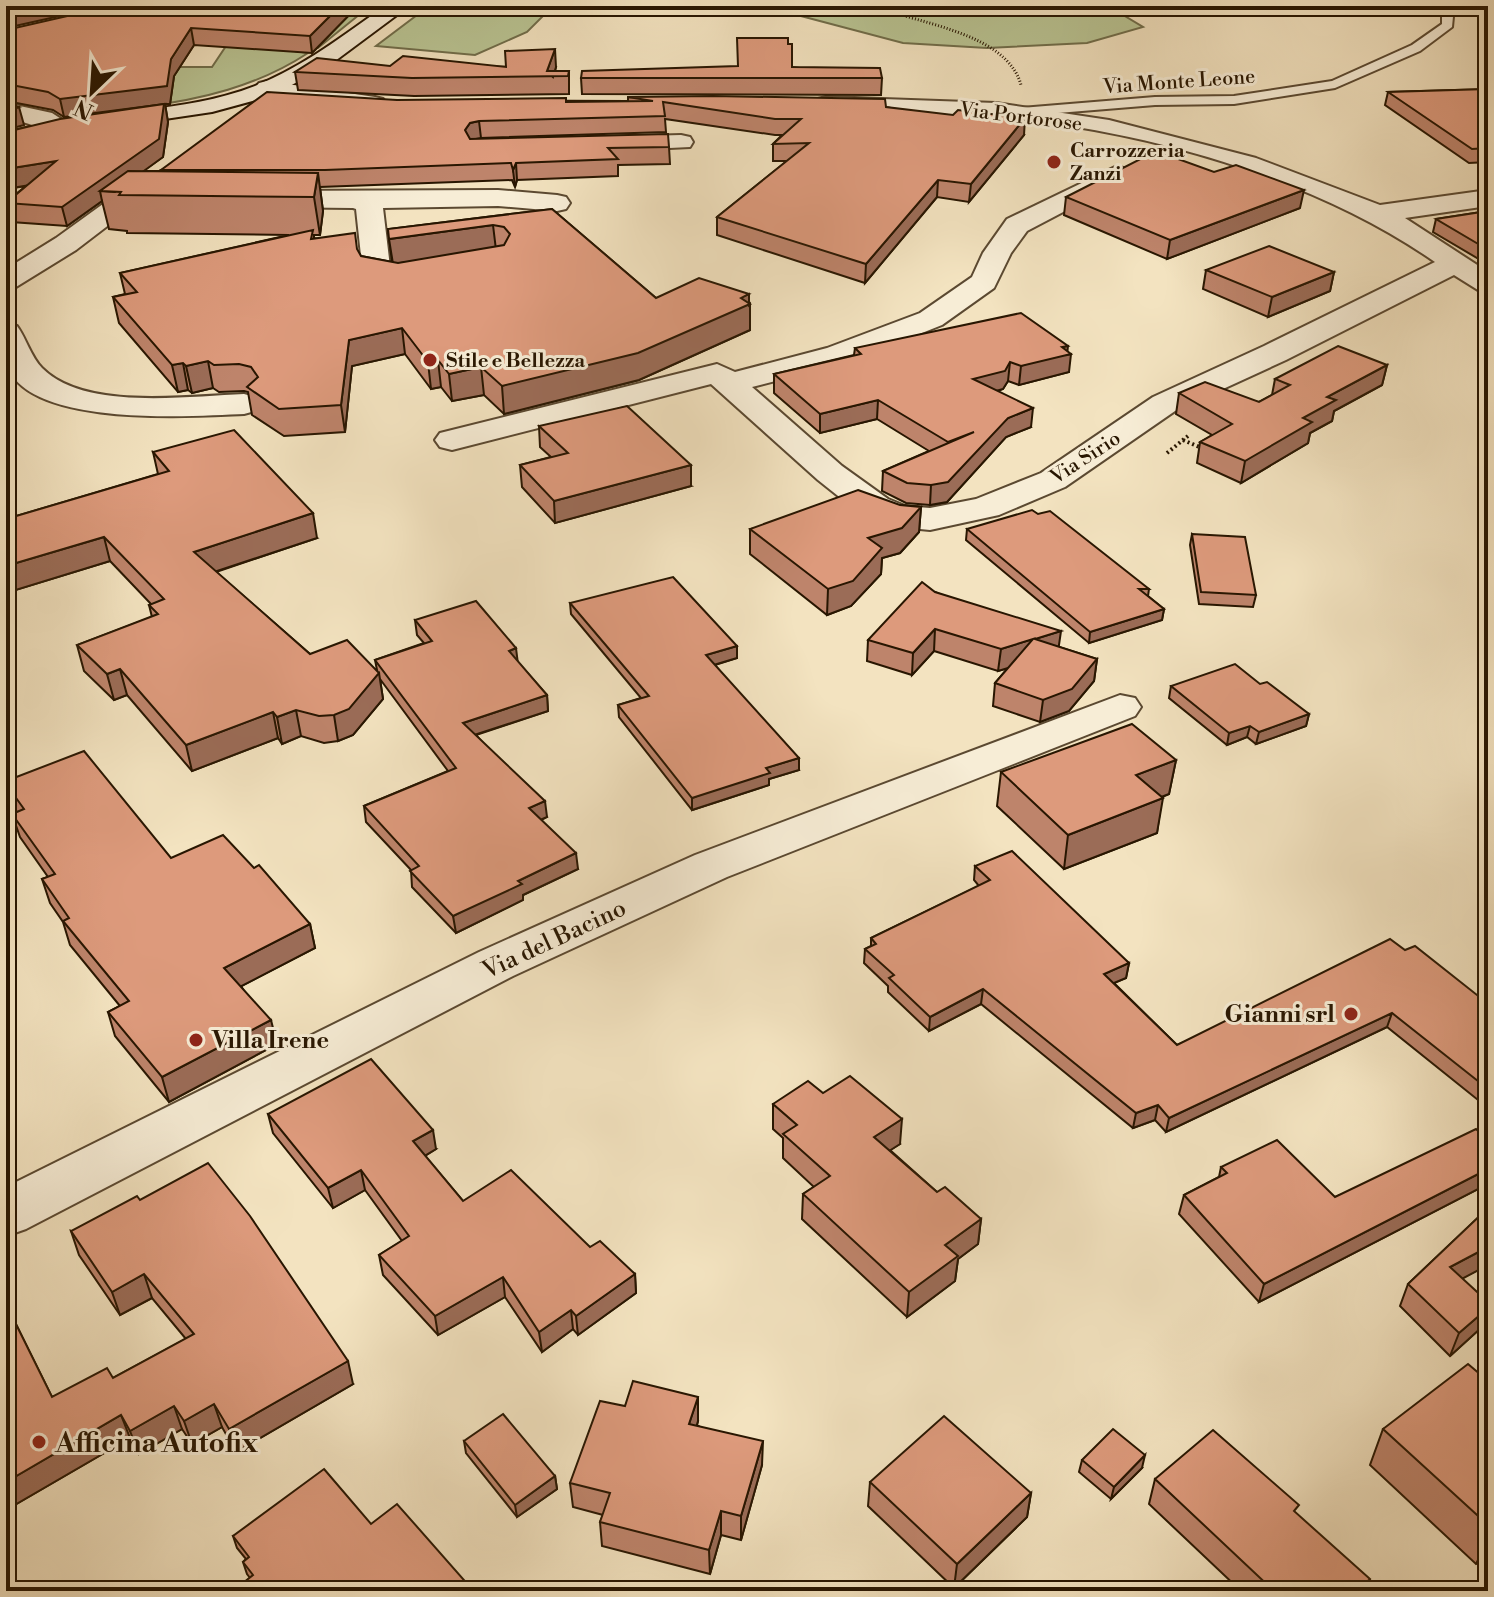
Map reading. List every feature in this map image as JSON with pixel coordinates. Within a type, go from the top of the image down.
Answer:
[{"type":"street","points":[[6,141],[63,128],[168,113],[252,94],[328,57],[399,6]]},
{"type":"street","points":[[252,94],[390,105]]},
{"type":"street","points":[[232,124],[255,105],[252,94]]},
{"type":"street","name":"Via Portorose","points":[[802,103],[945,106],[1016,112],[1113,128],[1176,144],[1271,172],[1377,214],[1488,284]]},
{"type":"street","points":[[6,110],[44,118],[63,128]]},
{"type":"street","points":[[589,145],[681,142]]},
{"type":"street","points":[[452,440],[717,373],[729,383],[838,355],[931,319],[984,282],[997,253],[1017,225],[1176,144]]},
{"type":"street","points":[[6,281],[66,244],[177,162]]},
{"type":"street","points":[[128,198],[174,199]]},
{"type":"street","points":[[236,199],[498,198],[557,203]]},
{"type":"street","points":[[1377,214],[1488,198]]},
{"type":"street","points":[[359,200],[369,206],[377,274],[401,276],[446,269]]},
{"type":"street","name":"Via Sirio","points":[[729,383],[830,473],[875,507],[899,516],[930,519],[986,507],[1053,480],[1164,404],[1275,353],[1453,264]]},
{"type":"street","points":[[6,332],[31,375],[59,393],[100,404],[244,404]]},
{"type":"street","name":"Via del Bacino","points":[[6,1213],[496,964],[711,866],[1120,707]]},
{"type":"lane","name":"Via Monte Leone","points":[[1016,112],[1155,101],[1234,100],[1335,84],[1427,41],[1448,25],[1448,6]]},
{"type":"path","points":[[875,6],[931,24],[998,52],[1022,78],[1016,112]]},
{"type":"path","points":[[1183,440],[1212,452]]},
{"type":"green space","points":[[203,6],[370,6],[318,48],[300,42],[287,50],[308,53],[249,83],[207,96],[141,107],[161,67],[212,67],[230,40]]},
{"type":"green space","points":[[429,6],[553,6],[527,32],[475,55],[376,46]]},
{"type":"green space","points":[[763,6],[1108,6],[1143,27],[1087,43],[987,48],[903,43]]},
{"type":"building","points":[[6,6],[27,6],[6,11]]},
{"type":"building","points":[[111,6],[340,6],[310,36],[191,28],[171,59],[167,86],[60,99],[48,92],[6,84],[6,30]]},
{"type":"building","points":[[737,38],[788,38],[788,44],[792,44],[792,67],[880,68],[882,78],[581,78],[582,71],[738,66]]},
{"type":"building","points":[[555,49],[547,71],[569,71],[568,76],[412,78],[295,72],[317,58],[390,66],[403,56],[506,67],[505,51]]},
{"type":"building","points":[[1488,89],[1488,148],[1472,149],[1388,92]]},
{"type":"building","points":[[267,92],[397,100],[566,98],[566,102],[653,101],[628,97],[713,96],[885,99],[886,107],[953,115],[958,110],[1025,118],[971,184],[938,180],[866,264],[717,217],[809,143],[773,144],[801,119],[775,119],[663,102],[665,116],[470,123],[465,130],[470,139],[668,134],[669,147],[608,148],[618,159],[516,163],[513,170],[511,163],[325,170],[161,170]]},
{"type":"building","points":[[6,103],[19,107],[6,111]]},
{"type":"building","points":[[164,104],[159,139],[62,207],[6,203],[56,161],[6,169],[6,132],[60,119]]},
{"type":"building","points":[[1156,151],[1214,172],[1236,165],[1304,190],[1170,240],[1066,197]]},
{"type":"building","points":[[128,171],[318,173],[314,197],[119,195],[121,192],[100,191]]},
{"type":"building","points":[[552,209],[656,298],[699,278],[749,294],[741,298],[750,304],[638,353],[502,386],[481,367],[449,374],[438,360],[428,362],[402,328],[349,340],[341,405],[279,409],[247,387],[258,377],[251,367],[214,365],[208,361],[186,366],[183,363],[172,365],[113,297],[137,292],[120,273],[313,230],[311,239],[355,233],[361,256],[398,263],[504,245],[510,234],[504,227],[493,225],[389,239],[388,229]]},
{"type":"building","points":[[1488,211],[1488,247],[1485,248],[1436,219]]},
{"type":"building","points":[[1269,246],[1334,272],[1272,297],[1206,270]]},
{"type":"building","points":[[1021,313],[1068,346],[1062,347],[1071,354],[1021,366],[1010,362],[1005,371],[973,379],[1033,408],[1008,418],[948,482],[931,485],[907,483],[883,471],[974,432],[948,442],[878,400],[820,414],[774,374],[861,354],[855,348]]},
{"type":"building","points":[[1338,346],[1387,365],[1327,397],[1336,400],[1303,418],[1312,422],[1245,461],[1200,442],[1232,424],[1179,393],[1205,382],[1259,402],[1290,385],[1275,379]]},
{"type":"building","points":[[627,406],[691,465],[554,501],[520,465],[568,453],[539,426]]},
{"type":"building","points":[[234,430],[313,513],[194,552],[310,654],[347,640],[379,673],[349,709],[334,715],[319,716],[296,710],[277,717],[273,712],[186,745],[120,669],[107,674],[77,645],[158,614],[149,605],[164,599],[104,537],[6,566],[6,519],[169,471],[153,452]]},
{"type":"building","points":[[858,490],[900,505],[921,507],[902,528],[868,538],[882,548],[853,581],[828,589],[750,529]]},
{"type":"building","points":[[1032,510],[1038,514],[1050,511],[1149,589],[1139,589],[1164,609],[1090,632],[967,529]]},
{"type":"building","points":[[1192,534],[1245,537],[1256,595],[1201,592]]},
{"type":"building","points":[[673,577],[737,646],[706,655],[799,758],[766,768],[770,773],[692,798],[618,705],[649,696],[570,603]]},
{"type":"building","points":[[922,582],[935,592],[1061,631],[1035,639],[1097,659],[1072,689],[1043,700],[995,683],[1033,639],[1001,649],[935,629],[913,653],[868,640]]},
{"type":"building","points":[[476,601],[516,648],[509,651],[547,695],[463,723],[545,801],[529,808],[576,853],[518,881],[522,884],[453,916],[410,871],[419,866],[364,806],[456,768],[375,660],[432,641],[415,620]]},
{"type":"building","points":[[1235,664],[1260,684],[1267,682],[1309,714],[1259,732],[1250,726],[1229,733],[1171,686]]},
{"type":"building","points":[[1132,724],[1176,760],[1136,775],[1163,798],[1068,835],[1001,772]]},
{"type":"building","points":[[84,751],[171,858],[223,835],[254,868],[259,865],[310,924],[224,968],[271,1020],[162,1077],[108,1012],[129,1001],[63,921],[69,918],[42,879],[55,874],[12,814],[24,809],[6,781]]},
{"type":"building","points":[[1012,851],[1129,963],[1104,974],[1177,1045],[1390,939],[1405,950],[1415,946],[1482,999],[1488,997],[1488,1089],[1392,1013],[1169,1118],[1158,1105],[1136,1113],[983,989],[930,1017],[889,978],[894,975],[865,949],[876,944],[871,938],[990,880],[975,866]]},
{"type":"building","points":[[371,1059],[433,1130],[413,1141],[463,1201],[511,1170],[590,1247],[600,1241],[635,1274],[576,1316],[571,1310],[539,1332],[503,1277],[435,1316],[379,1255],[409,1236],[361,1170],[328,1188],[268,1114]]},
{"type":"building","points":[[850,1076],[902,1119],[874,1137],[937,1192],[945,1187],[981,1219],[945,1245],[958,1256],[909,1292],[803,1194],[830,1176],[783,1134],[797,1125],[773,1104],[808,1081],[823,1093]]},
{"type":"building","points":[[1476,1129],[1488,1140],[1488,1169],[1264,1284],[1184,1195],[1227,1173],[1221,1167],[1277,1140],[1335,1197]]},
{"type":"building","points":[[208,1163],[250,1216],[348,1361],[229,1429],[214,1404],[184,1421],[174,1406],[130,1431],[121,1415],[6,1482],[6,1304],[52,1397],[107,1368],[113,1378],[194,1334],[144,1274],[112,1292],[71,1231],[137,1196],[140,1200]]},
{"type":"building","points":[[1488,1208],[1488,1247],[1450,1267],[1488,1302],[1488,1308],[1459,1333],[1408,1284]]},
{"type":"building","points":[[1468,1364],[1488,1381],[1488,1525],[1383,1429]]},
{"type":"building","points":[[633,1381],[698,1397],[689,1424],[763,1441],[741,1516],[721,1511],[709,1550],[600,1522],[610,1493],[570,1483],[600,1401],[625,1406]]},
{"type":"building","points":[[503,1414],[555,1476],[515,1505],[464,1441]]},
{"type":"building","points":[[944,1416],[1031,1493],[957,1564],[870,1482]]},
{"type":"building","points":[[1113,1429],[1145,1455],[1114,1487],[1082,1460]]},
{"type":"building","points":[[1213,1430],[1299,1505],[1294,1511],[1370,1579],[1357,1591],[1274,1591],[1155,1479]]},
{"type":"building","points":[[324,1469],[371,1524],[397,1504],[471,1588],[467,1591],[235,1591],[253,1575],[243,1562],[249,1557],[233,1536]]},
{"type":"place","name":"Carrozzeria Zanzi","points":[[1054,162]]},
{"type":"place","name":"Stile e Bellezza","points":[[430,360]]},
{"type":"place","name":"Gianni srl","points":[[1351,1014]]},
{"type":"place","name":"Villa Irene","points":[[196,1040]]},
{"type":"place","name":"Afficina Autofix","points":[[39,1442]]}]
